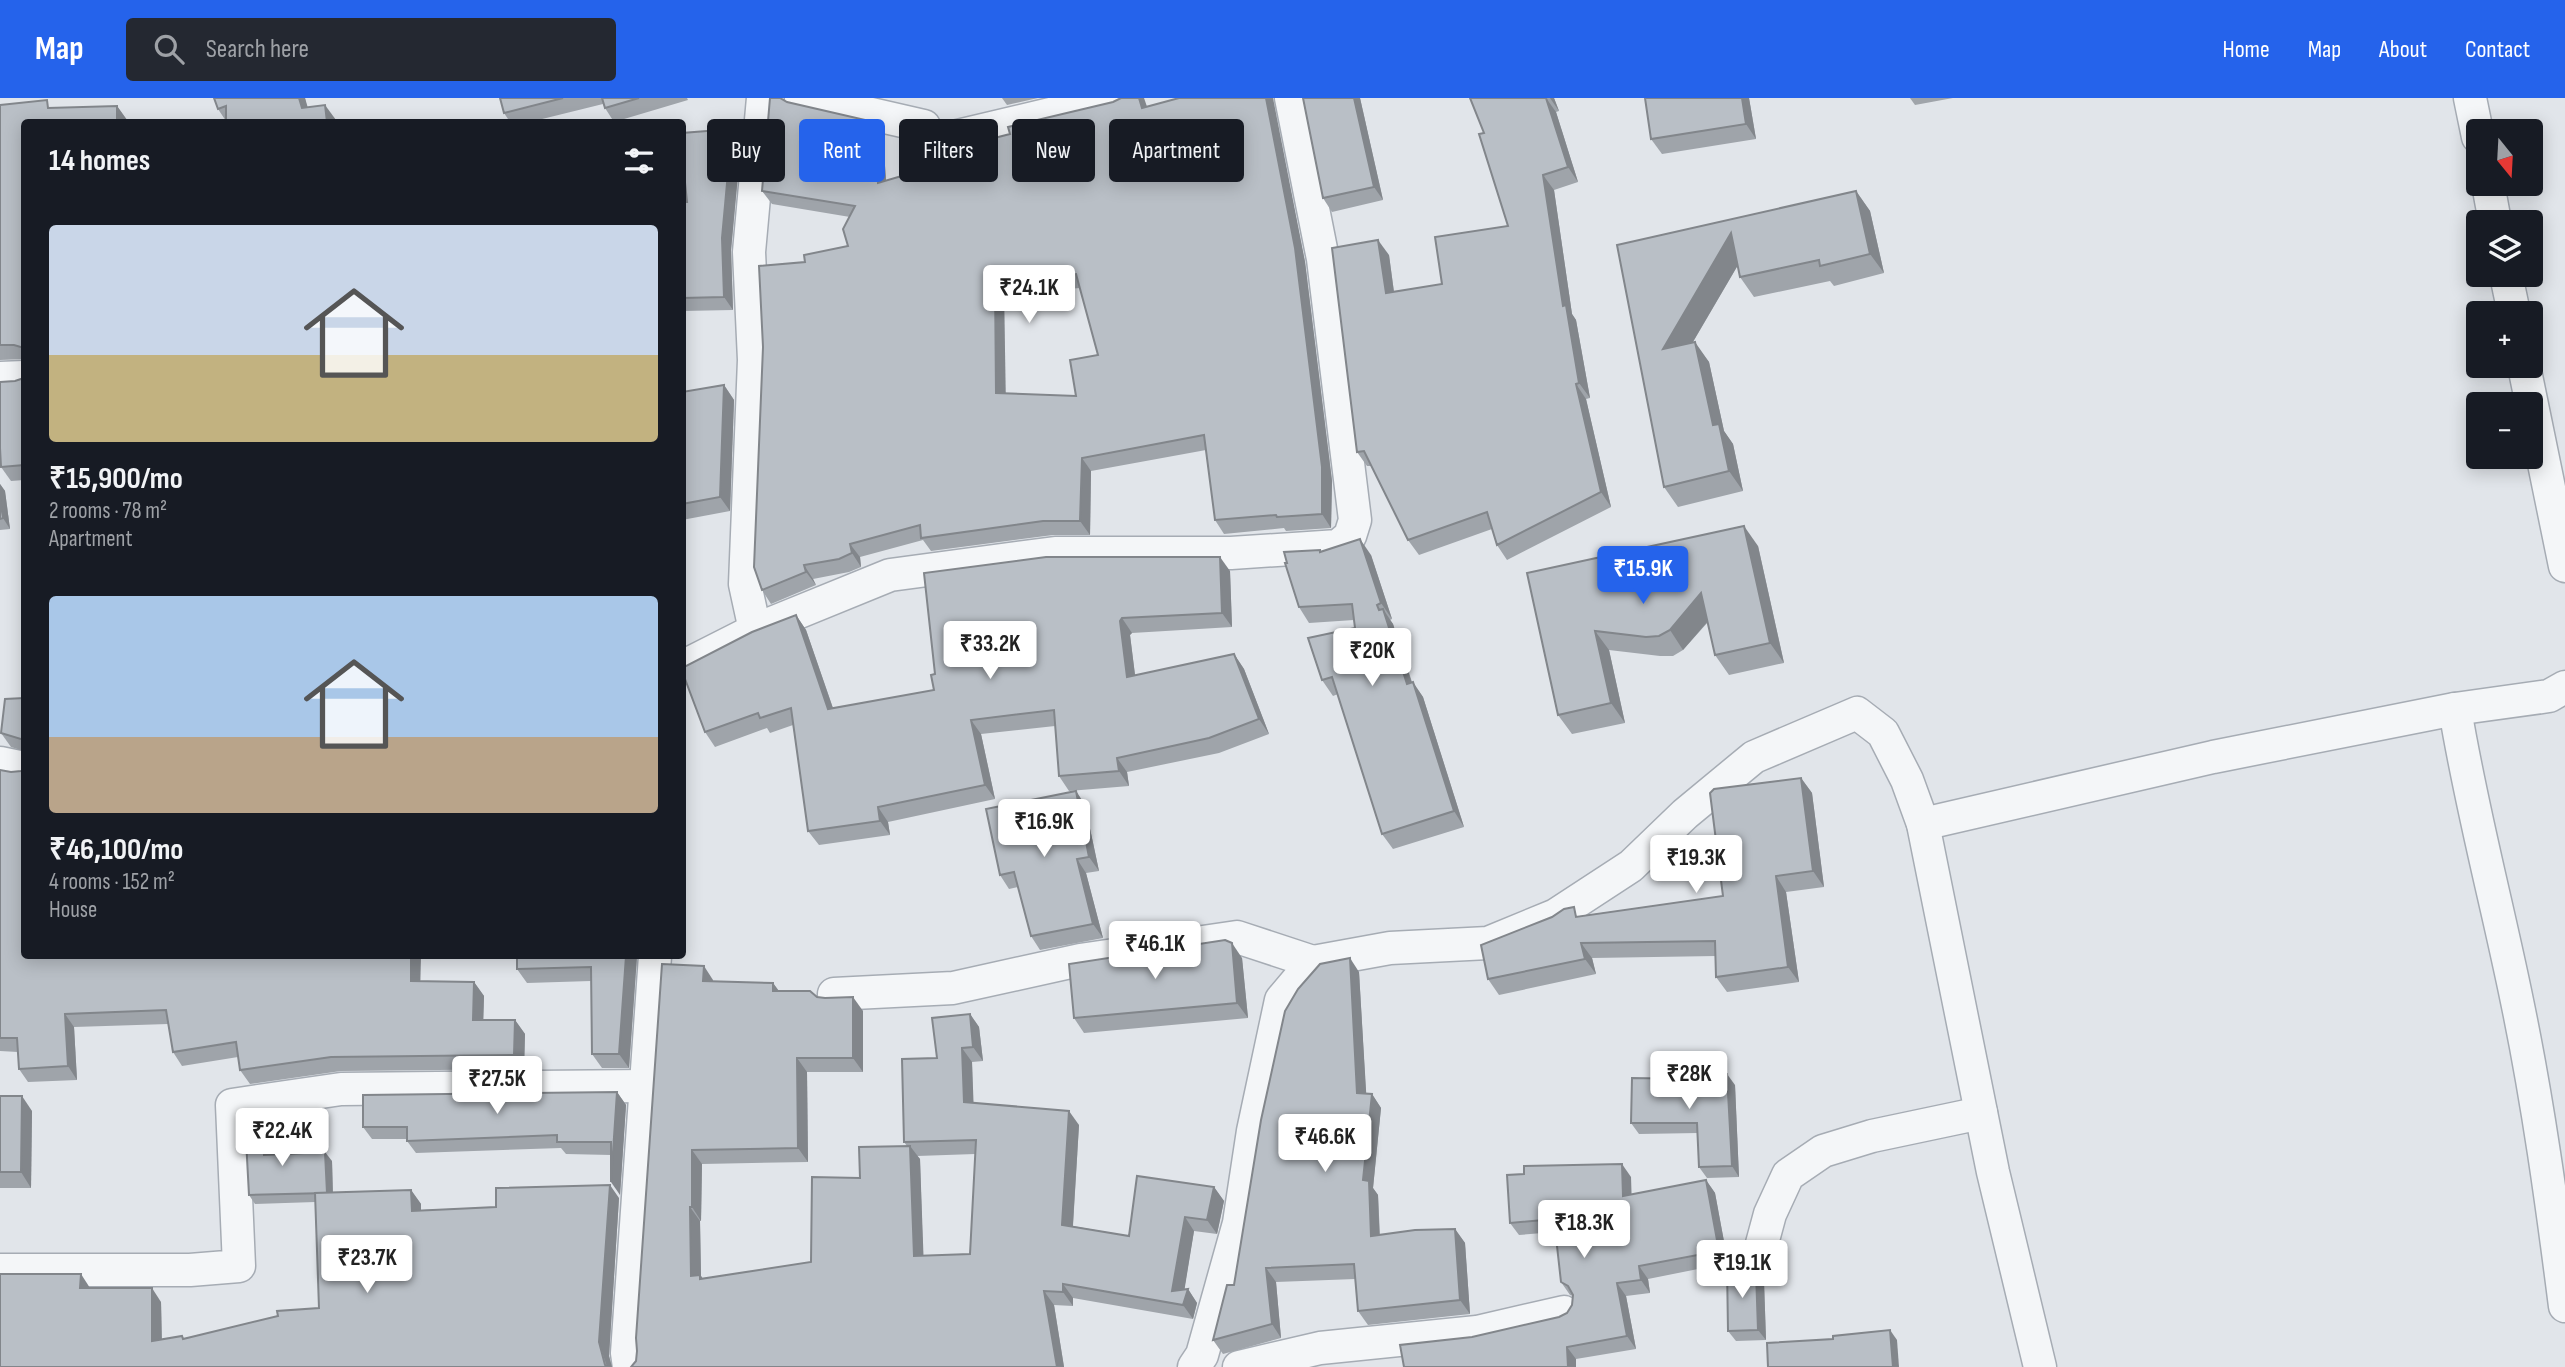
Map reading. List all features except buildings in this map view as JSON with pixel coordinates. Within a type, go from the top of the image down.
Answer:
[{"type":"street","points":[[755,631],[745,584],[754,360],[749,252],[763,98]]},
{"type":"street","points":[[801,98],[923,126],[932,142],[1118,98]]},
{"type":"street","points":[[686,665],[755,631],[890,575],[1055,553],[1231,553],[1338,546],[1350,537],[1355,520],[1323,259],[1291,98]]},
{"type":"street","points":[[2470,98],[2474,119]]},
{"type":"street","points":[[0,378],[21,377]]},
{"type":"street","points":[[2526,378],[2565,566]]},
{"type":"street","points":[[1923,824],[2213,757],[2455,709],[2549,696],[2565,687]]},
{"type":"street","points":[[2455,709],[2518,1002],[2548,1174],[2565,1306]]},
{"type":"street","points":[[834,994],[953,988],[1080,960],[1237,937],[1313,962],[1390,948],[1488,943],[1556,915],[1632,866],[1685,814],[1754,757],[1857,713],[1883,733],[1907,780],[1923,824],[1993,1172],[2040,1367]]},
{"type":"street","points":[[0,763],[21,767]]},
{"type":"street","points":[[629,1367],[626,1353],[655,959]]},
{"type":"street","points":[[1194,1367],[1202,1355],[1239,1223],[1253,1131],[1281,1000],[1313,962]]},
{"type":"street","points":[[0,1270],[190,1270],[239,1266],[232,1105],[341,1089],[647,1086]]},
{"type":"street","points":[[1755,1266],[1770,1214],[1788,1175],[1814,1157],[1823,1151],[1872,1136],[1981,1113]]},
{"type":"street","points":[[1238,1367],[1281,1362],[1320,1348],[1477,1332],[1564,1312]]}]
